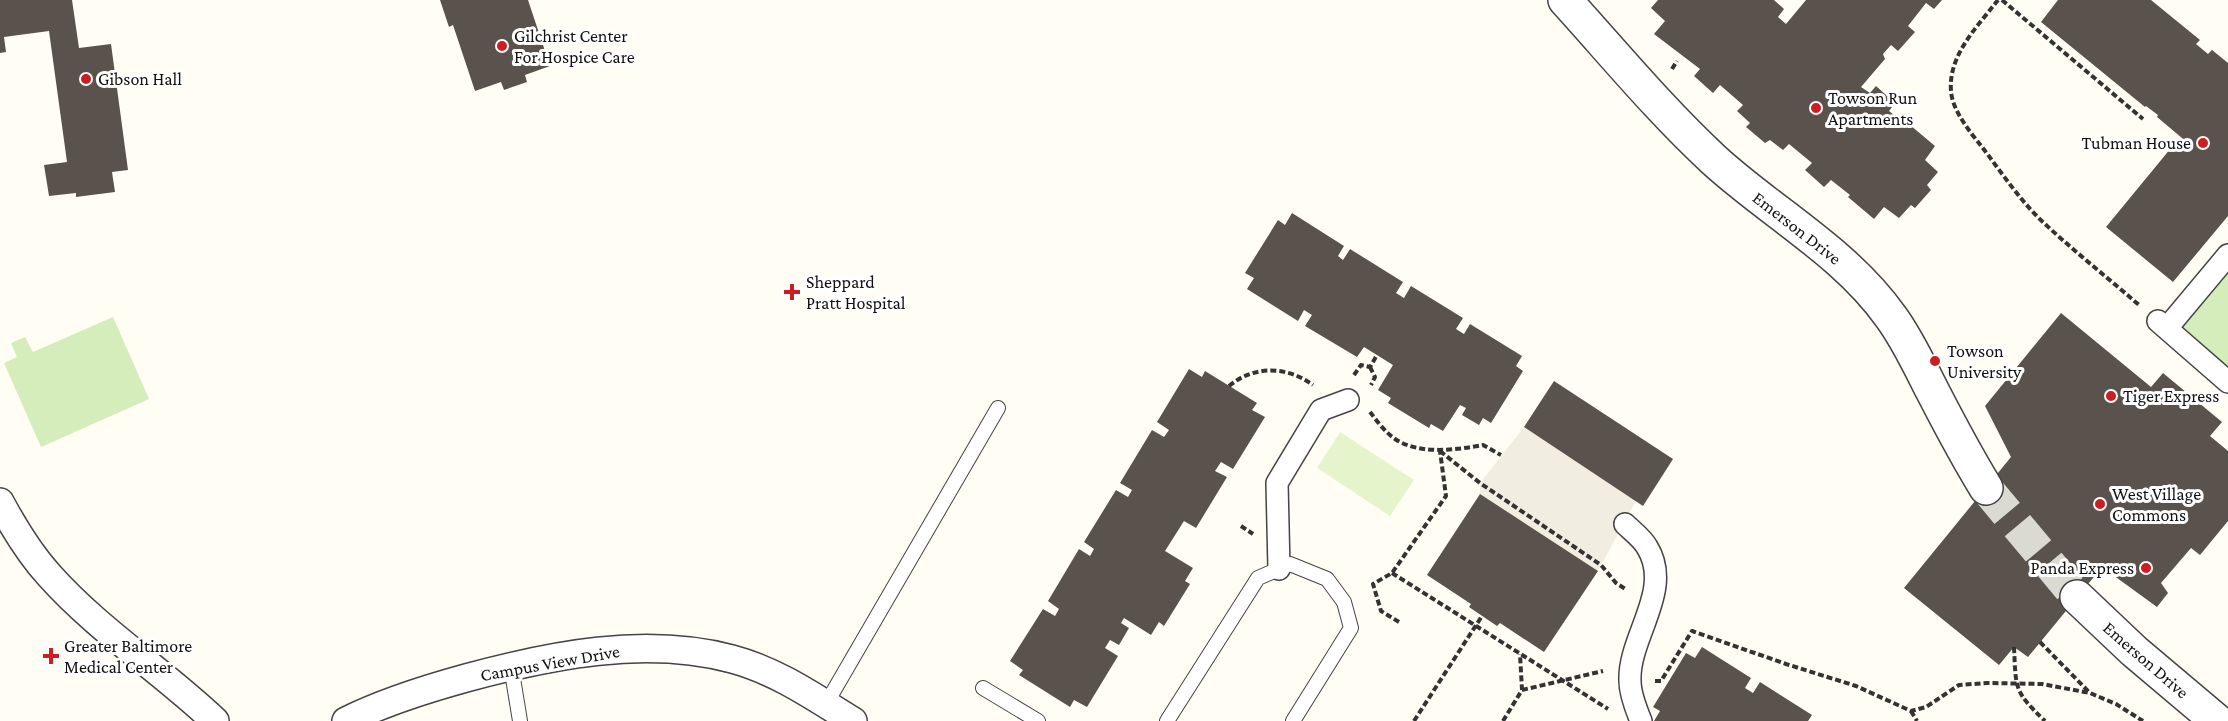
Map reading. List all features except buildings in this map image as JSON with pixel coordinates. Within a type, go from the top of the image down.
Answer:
[{"type":"street","name":"Emerson Drive","points":[[1565,0],[1713,159],[1844,265],[1867,288],[1891,316],[1911,349],[1952,430],[1986,488]]},
{"type":"street","points":[[2228,255],[2163,325],[2228,382]]},
{"type":"street","points":[[1279,569],[1277,483],[1321,410],[1341,403]]},
{"type":"street","points":[[0,502],[30,552],[70,598],[215,721]]},
{"type":"street","points":[[1624,524],[1648,547],[1655,579],[1651,604],[1639,637],[1631,673],[1641,721]]},
{"type":"street","name":"Emerson Drive","points":[[2077,597],[2134,651],[2217,721]]},
{"type":"street","name":"Campus View Drive","points":[[346,721],[412,694],[511,666],[592,653],[632,649],[669,649],[706,653],[766,670],[853,721]]},
{"type":"lane","points":[[826,704],[998,408]]},
{"type":"lane","points":[[1167,721],[1258,578],[1290,564],[1327,579],[1344,602],[1351,628],[1293,721]]},
{"type":"lane","points":[[511,666],[520,721]]},
{"type":"lane","points":[[983,688],[1038,721]]},
{"type":"path","points":[[2144,119],[2000,0],[1958,53],[1953,70],[1951,92],[1958,110],[1973,135],[2044,223],[2163,325]]},
{"type":"path","points":[[1229,386],[1240,376],[1277,369],[1303,377],[1341,403],[1368,410],[1396,440],[1440,451],[1483,445],[1501,455]]},
{"type":"path","points":[[1399,622],[1381,611],[1373,584],[1392,573],[1446,496],[1440,451]]},
{"type":"path","points":[[1440,451],[1480,483],[1601,565],[1616,583],[1651,604]]},
{"type":"path","points":[[1392,573],[1617,715]]},
{"type":"path","points":[[1414,721],[1482,616]]},
{"type":"path","points":[[1522,690],[1563,681],[1631,673],[1661,681],[1692,631],[1856,686],[1911,711],[1917,721]]},
{"type":"path","points":[[2040,642],[2090,693]]},
{"type":"path","points":[[2014,647],[2015,683],[2023,699],[2045,721]]},
{"type":"path","points":[[1503,721],[1522,690],[1520,654]]},
{"type":"path","points":[[1911,711],[1926,707],[1959,685],[2042,684],[2090,693],[2116,704],[2143,721]]},
{"type":"green space","points":[[2228,263],[2228,368],[2177,325]]},
{"type":"green space","points":[[113,317],[149,399],[41,447],[4,363],[17,357],[11,343],[25,337],[33,352]]},
{"type":"green space","points":[[1340,432],[1414,480],[1390,516],[1317,468]]},
{"type":"shaded area","points":[[1524,427],[1636,501],[1598,571],[1480,494],[1480,483]]},
{"type":"tunnel","points":[[1986,488],[2077,597]]},
{"type":"place","name":"Gilchrist Center For Hospice Care","points":[[502,46]]},
{"type":"place","name":"Gibson Hall","points":[[86,79]]},
{"type":"place","name":"Towson Run Apartments","points":[[1816,108]]},
{"type":"place","name":"Tubman House","points":[[2203,143]]},
{"type":"place","name":"Sheppard Pratt Hospital","points":[[792,292]]},
{"type":"place","name":"Towson University","points":[[1935,361]]},
{"type":"place","name":"Tiger Express","points":[[2111,396]]},
{"type":"place","name":"West Village Commons","points":[[2100,504]]},
{"type":"place","name":"Panda Express","points":[[2146,568]]},
{"type":"place","name":"Greater Baltimore Medical Center","points":[[51,656]]}]
